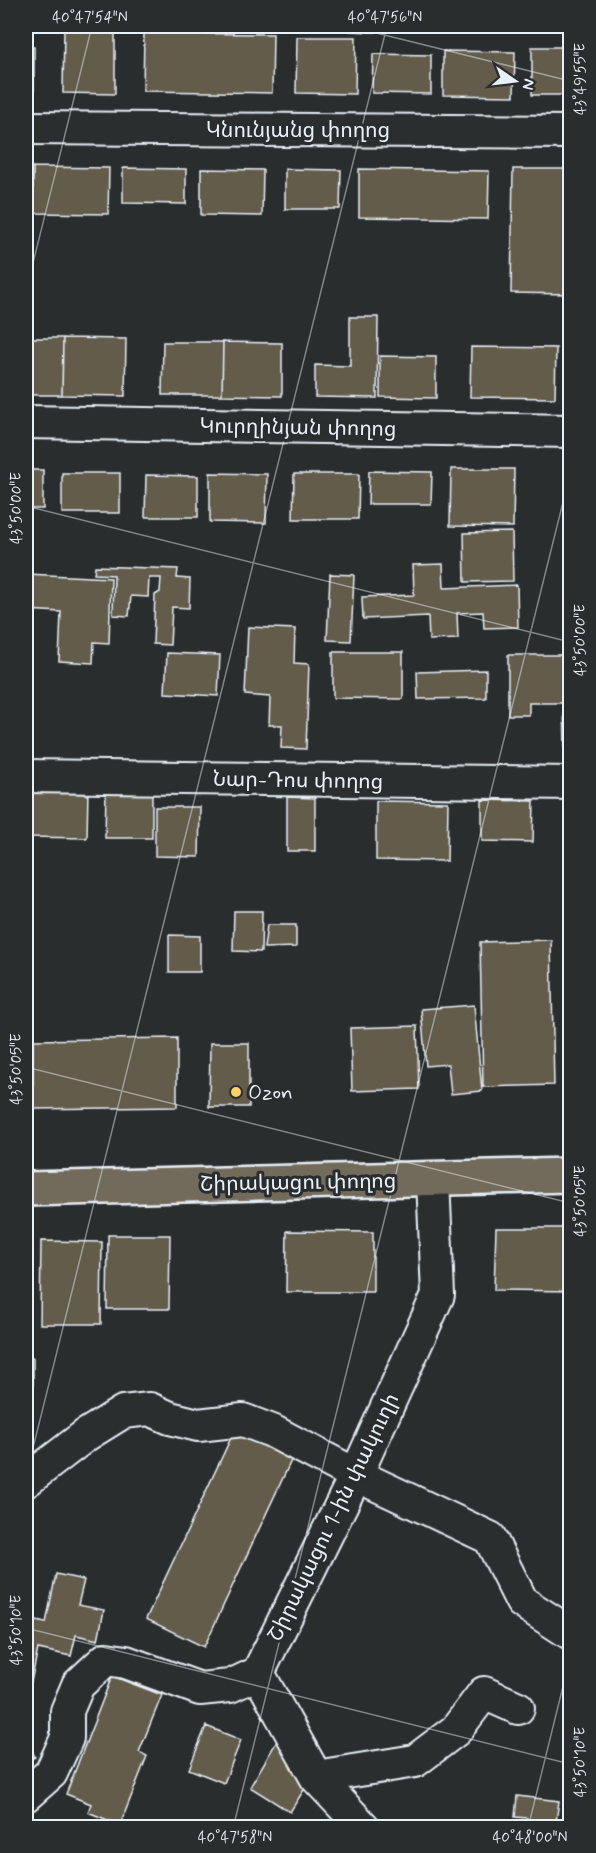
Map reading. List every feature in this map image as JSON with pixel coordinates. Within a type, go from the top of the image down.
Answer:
[{"type":"main road","name":"Շիրակացու փողոց","points":[[26,1189],[570,1175]]},
{"type":"street","name":"Կնունյանց փողոց","points":[[26,128],[570,132]]},
{"type":"street","name":"Կուրղինյան փողոց","points":[[26,422],[570,431]]},
{"type":"street","name":"Նար-Դոս փողոց","points":[[26,776],[570,783]]},
{"type":"street","name":"Շիրակացու 1-ին փակուղի","points":[[258,1673],[356,1474],[438,1295],[433,1179]]},
{"type":"street","points":[[26,1481],[86,1435],[123,1412],[150,1408],[170,1418],[198,1425],[243,1420],[272,1431],[489,1538],[522,1602],[570,1633]]},
{"type":"street","points":[[26,1795],[51,1773],[67,1738],[67,1711],[78,1685],[106,1659],[126,1662],[201,1689],[230,1686],[258,1673],[316,1777],[364,1827]]},
{"type":"street","points":[[316,1777],[415,1761],[456,1730],[484,1693],[518,1708]]},
{"type":"building","points":[[64,26],[115,26],[115,94],[63,93]]},
{"type":"building","points":[[350,26],[376,26],[375,32],[350,31]]},
{"type":"building","points":[[437,26],[463,26],[463,33],[437,33]]},
{"type":"building","points":[[144,33],[273,34],[272,93],[143,91]]},
{"type":"building","points":[[297,37],[356,37],[355,94],[296,93]]},
{"type":"building","points":[[26,47],[34,47],[34,90],[26,90]]},
{"type":"building","points":[[532,47],[570,47],[570,95],[532,95]]},
{"type":"building","points":[[443,51],[515,52],[514,96],[443,95]]},
{"type":"building","points":[[373,54],[431,55],[431,94],[372,93]]},
{"type":"building","points":[[26,167],[33,167],[33,213],[26,213]]},
{"type":"building","points":[[33,167],[109,168],[108,214],[33,213]]},
{"type":"building","points":[[123,168],[186,169],[186,204],[123,203]]},
{"type":"building","points":[[201,169],[263,170],[262,216],[201,215]]},
{"type":"building","points":[[285,169],[341,170],[340,209],[285,209]]},
{"type":"building","points":[[359,169],[489,171],[488,219],[359,217]]},
{"type":"building","points":[[513,169],[570,169],[570,294],[511,293]]},
{"type":"building","points":[[26,275],[31,275],[31,324],[26,324]]},
{"type":"building","points":[[350,317],[378,317],[377,398],[315,397],[315,365],[350,366]]},
{"type":"building","points":[[569,334],[570,399],[568,399]]},
{"type":"building","points":[[26,338],[63,338],[62,395],[26,395]]},
{"type":"building","points":[[63,338],[126,339],[125,396],[62,395]]},
{"type":"building","points":[[163,342],[223,342],[222,395],[162,395]]},
{"type":"building","points":[[223,342],[282,343],[282,396],[222,395]]},
{"type":"building","points":[[471,347],[556,348],[555,398],[470,397]]},
{"type":"building","points":[[380,356],[436,357],[436,398],[380,397]]},
{"type":"building","points":[[451,469],[514,469],[513,527],[450,526]]},
{"type":"building","points":[[26,470],[43,470],[43,509],[26,509]]},
{"type":"building","points":[[369,471],[432,472],[431,504],[368,504]]},
{"type":"building","points":[[62,473],[120,473],[120,513],[62,513]]},
{"type":"building","points":[[210,473],[267,474],[266,523],[210,522]]},
{"type":"building","points":[[294,474],[359,474],[358,519],[293,519]]},
{"type":"building","points":[[146,475],[198,476],[198,517],[145,517]]},
{"type":"building","points":[[512,532],[513,581],[465,582],[464,533]]},
{"type":"building","points":[[443,564],[444,588],[517,585],[518,627],[484,628],[483,612],[457,613],[458,639],[429,640],[428,616],[363,619],[362,597],[414,595],[413,565]]},
{"type":"building","points":[[95,566],[178,569],[177,578],[190,579],[189,608],[172,607],[170,645],[153,644],[155,595],[160,592],[161,578],[149,578],[148,597],[131,596],[129,616],[113,615],[114,575],[94,574]]},
{"type":"building","points":[[26,574],[111,578],[109,643],[94,642],[93,663],[59,661],[61,612],[26,610]]},
{"type":"building","points":[[330,574],[354,575],[351,641],[327,640]]},
{"type":"building","points":[[248,627],[295,629],[294,663],[309,664],[306,749],[281,748],[282,725],[269,725],[270,697],[245,695]]},
{"type":"building","points":[[333,652],[403,652],[403,699],[333,698]]},
{"type":"building","points":[[167,653],[220,655],[218,696],[165,693]]},
{"type":"building","points":[[508,655],[570,655],[570,748],[565,748],[564,703],[529,703],[529,715],[508,715]]},
{"type":"building","points":[[486,670],[486,698],[418,699],[417,672]]},
{"type":"building","points":[[26,788],[88,789],[87,838],[26,837]]},
{"type":"building","points":[[106,789],[152,790],[152,838],[105,838]]},
{"type":"building","points":[[287,797],[315,798],[315,851],[287,851]]},
{"type":"building","points":[[482,800],[534,801],[533,842],[482,841]]},
{"type":"building","points":[[376,801],[448,802],[447,861],[376,860]]},
{"type":"building","points":[[155,807],[200,807],[199,857],[155,856]]},
{"type":"building","points":[[234,911],[262,911],[261,952],[233,951]]},
{"type":"building","points":[[267,925],[296,925],[296,947],[264,948]]},
{"type":"building","points":[[169,935],[200,936],[200,972],[169,972]]},
{"type":"building","points":[[551,940],[554,1085],[483,1087],[480,942]]},
{"type":"building","points":[[474,1005],[482,1091],[451,1094],[448,1064],[426,1066],[421,1009]]},
{"type":"building","points":[[417,1026],[419,1089],[352,1091],[350,1028]]},
{"type":"building","points":[[177,1038],[177,1107],[33,1109],[33,1040]]},
{"type":"building","points":[[210,1043],[249,1043],[249,1107],[209,1107]]},
{"type":"building","points":[[496,1228],[570,1228],[570,1291],[494,1290]]},
{"type":"building","points":[[287,1231],[373,1232],[373,1292],[286,1292]]},
{"type":"building","points":[[108,1235],[170,1235],[169,1309],[107,1309]]},
{"type":"building","points":[[41,1241],[102,1242],[101,1324],[40,1324]]},
{"type":"building","points":[[26,1358],[33,1358],[33,1393],[26,1393]]},
{"type":"building","points":[[237,1425],[295,1452],[204,1647],[146,1619]]},
{"type":"building","points":[[56,1574],[84,1580],[78,1605],[104,1610],[98,1640],[76,1635],[71,1656],[38,1649],[31,1682],[26,1681],[26,1619],[46,1623]]},
{"type":"building","points":[[112,1676],[162,1695],[139,1752],[147,1756],[120,1825],[88,1812],[91,1804],[66,1794]]},
{"type":"building","points":[[206,1726],[241,1740],[224,1783],[189,1769]]},
{"type":"building","points":[[26,1739],[35,1757],[26,1762]]},
{"type":"building","points":[[277,1741],[298,1754],[312,1777],[290,1812],[250,1787]]},
{"type":"building","points":[[517,1796],[559,1801],[555,1828],[526,1828],[527,1818],[515,1817]]},
{"type":"place","name":"Ozon","points":[[236,1092]]}]
